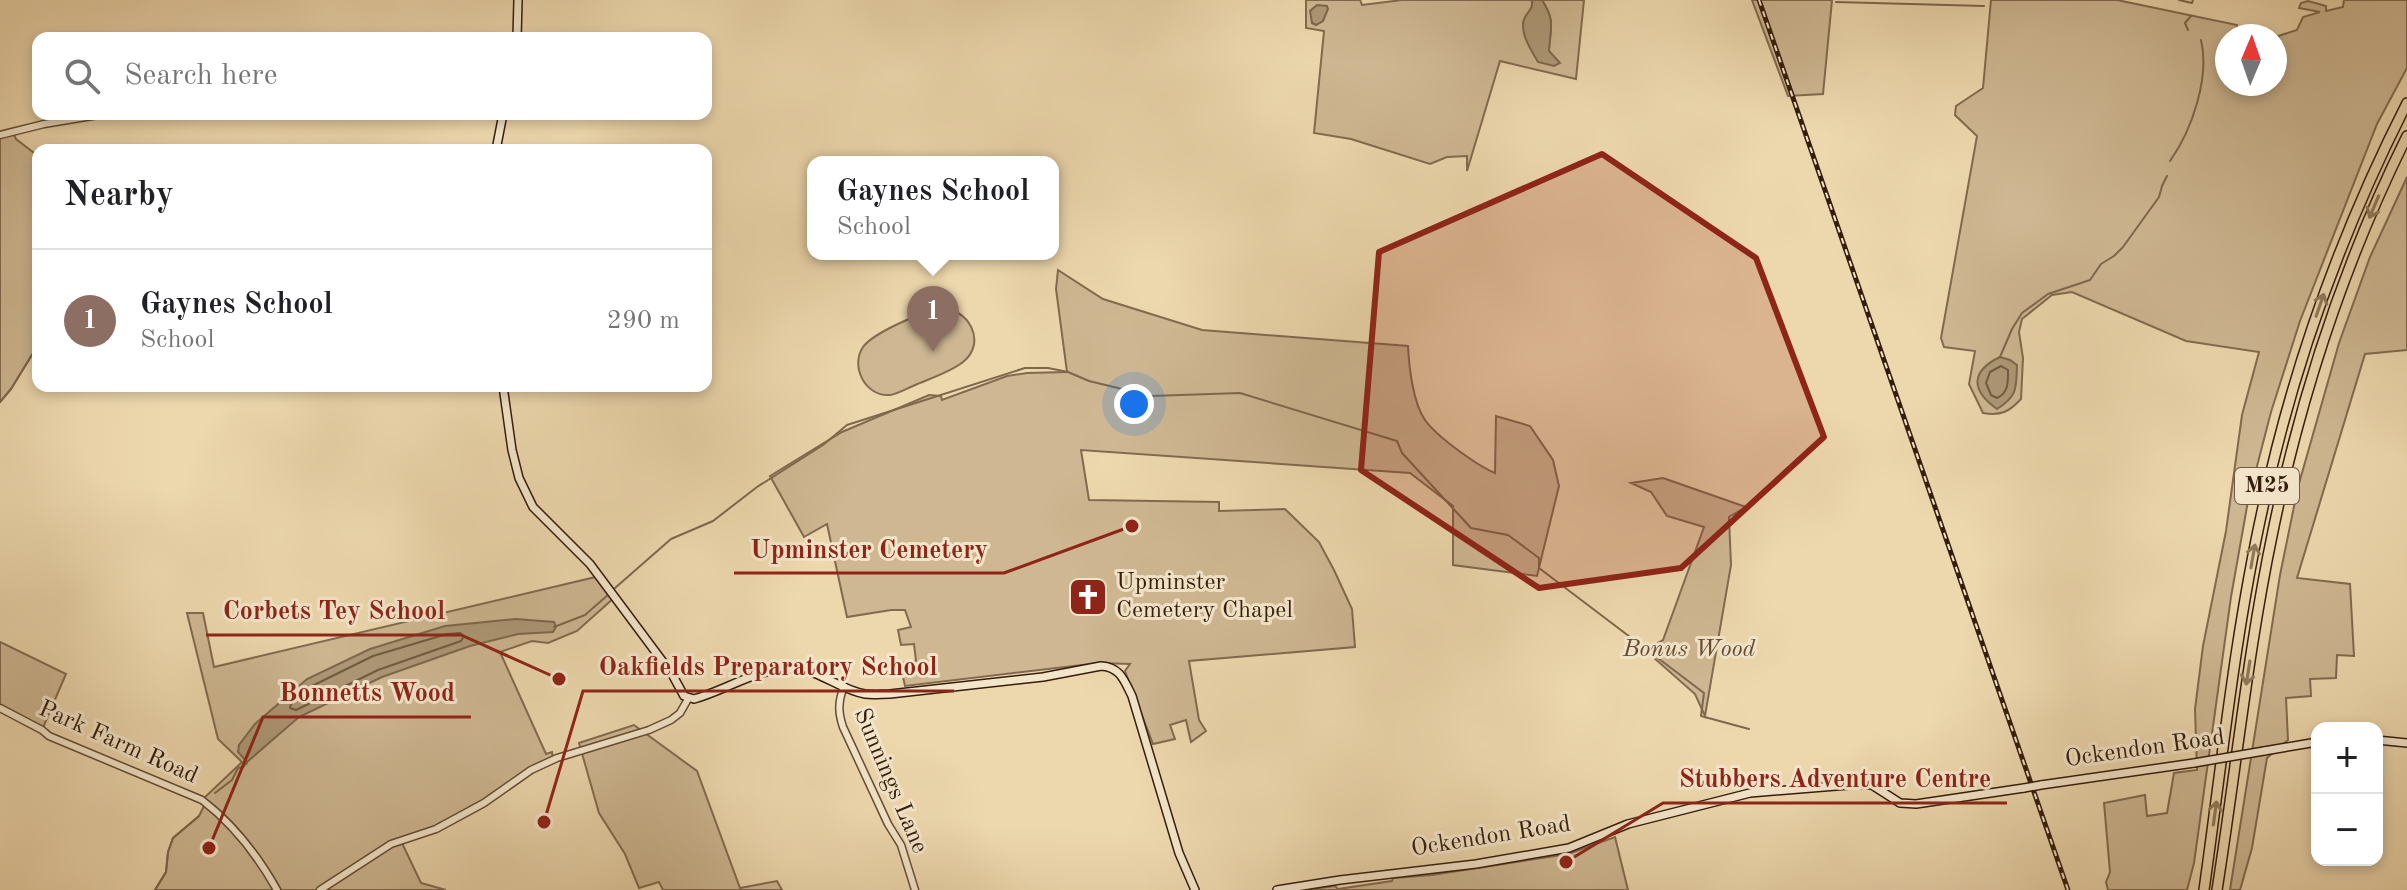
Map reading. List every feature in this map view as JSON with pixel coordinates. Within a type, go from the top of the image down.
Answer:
[{"type":"highway","name":"M25","points":[[2204,890],[2244,605],[2277,448],[2323,295],[2371,177],[2407,103]]},
{"type":"highway","name":"M25","points":[[2217,890],[2256,624],[2287,469],[2335,306],[2378,197],[2407,136]]},
{"type":"main road","points":[[517,32],[518,0]]},
{"type":"main road","points":[[497,144],[502,120]]},
{"type":"main road","points":[[504,392],[519,478],[533,507],[590,564],[688,699],[781,669],[814,673],[864,694],[890,694],[1043,677],[1101,666],[1116,669],[1132,696],[1179,853],[1193,888]]},
{"type":"main road","points":[[2383,741],[2407,743]]},
{"type":"main road","name":"Ockendon Road","points":[[1277,890],[1518,858],[1569,848],[1628,824],[1770,790],[1872,785],[1900,803],[1916,804],[2311,743]]},
{"type":"street","points":[[0,135],[72,120]]},
{"type":"street","name":"Sunnings Lane","points":[[844,686],[838,712],[843,727],[888,824],[901,845],[915,890]]},
{"type":"street","points":[[320,890],[391,844],[436,829],[484,803],[531,770],[557,758],[649,730],[671,720],[680,713],[688,699]]},
{"type":"street","name":"Park Farm Road","points":[[0,708],[49,736],[202,800],[246,844],[277,890]]},
{"type":"highlighted area","points":[[1602,154],[1756,258],[1824,437],[1681,568],[1539,588],[1361,470],[1379,252]]},
{"type":"green space","points":[[1306,0],[1360,0],[1362,5],[1402,0],[1532,0],[1532,8],[1523,23],[1554,58],[1549,51],[1551,20],[1542,0],[1584,0],[1576,79],[1500,61],[1467,171],[1467,156],[1447,157],[1430,164],[1351,139],[1314,133],[1324,31],[1306,28]]},
{"type":"green space","points":[[1752,0],[1832,0],[1823,94],[1788,96]]},
{"type":"green space","points":[[1991,0],[2117,0],[2232,24],[2215,24],[2215,96],[2287,96],[2287,33],[2297,30],[2303,17],[2320,12],[2299,8],[2301,3],[2308,1],[2326,6],[2326,11],[2343,7],[2344,0],[2407,0],[2407,68],[2377,124],[2300,321],[2271,412],[2248,501],[2231,597],[2194,863],[2187,890],[2108,890],[2106,882],[2110,872],[2104,803],[2145,795],[2147,816],[2167,813],[2174,773],[2197,770],[2195,709],[2203,646],[2226,531],[2242,415],[2259,352],[2186,341],[2072,292],[2052,295],[2022,319],[2019,332],[2023,358],[2021,399],[2004,412],[1983,413],[1969,384],[1975,351],[1944,347],[1941,338],[1977,136],[1955,115],[1956,106],[1983,88]]},
{"type":"green space","points":[[12,131],[16,139],[32,151],[32,355],[0,402],[0,135]]},
{"type":"green space","points":[[2407,177],[2407,350],[2365,354],[2297,578],[2350,584],[2354,656],[2337,655],[2336,678],[2310,679],[2311,696],[2286,698],[2288,740],[2267,758],[2252,848],[2240,890],[2230,890],[2280,575],[2298,487],[2339,343],[2370,257]]},
{"type":"green space","points":[[1058,270],[1103,299],[1202,330],[1408,346],[1417,404],[1425,420],[1448,442],[1495,473],[1496,416],[1530,426],[1553,460],[1559,486],[1537,576],[1453,565],[1453,506],[1410,473],[1081,450],[1089,500],[1219,502],[1219,511],[1285,509],[1319,542],[1334,570],[1352,609],[1355,647],[1189,661],[1199,720],[1206,731],[1191,742],[1186,720],[1170,725],[1175,739],[1153,744],[1125,671],[1130,664],[1099,663],[905,686],[900,663],[916,661],[914,644],[901,645],[898,630],[911,627],[905,610],[847,617],[827,524],[804,537],[770,476],[842,432],[929,395],[941,396],[942,400],[1007,376],[1067,372],[1056,289]]},
{"type":"green space","points":[[939,308],[958,313],[971,327],[974,345],[963,362],[945,373],[893,394],[881,394],[867,386],[858,363],[863,347],[887,329]]},
{"type":"green space","name":"Bonus Wood","points":[[1663,478],[1746,507],[1729,517],[1731,565],[1705,716],[1695,694],[1645,650],[1663,640],[1704,527],[1667,516],[1651,492],[1631,483]]},
{"type":"green space","points":[[600,576],[615,597],[577,631],[548,643],[532,641],[500,652],[546,754],[552,752],[553,759],[437,829],[401,841],[421,883],[446,890],[281,890],[247,840],[226,816],[204,798],[242,762],[218,739],[187,613],[203,613],[214,667]]},
{"type":"green space","points":[[0,642],[66,674],[42,730],[0,708]]},
{"type":"green space","points":[[634,725],[697,771],[740,888],[777,881],[782,890],[663,890],[659,882],[639,888],[625,854],[599,813],[579,743]]},
{"type":"green space","points":[[205,804],[246,844],[277,890],[155,890],[166,872],[173,838],[199,816]]},
{"type":"green space","points":[[1615,837],[1628,890],[1305,890],[1335,886],[1338,889],[1392,881],[1393,878],[1568,854]]},
{"type":"water","points":[[1532,0],[1542,0],[1549,14],[1549,51],[1560,63],[1554,66],[1538,62],[1524,34],[1523,22]]},
{"type":"water","points":[[1317,5],[1327,6],[1328,9],[1323,21],[1316,25],[1312,23],[1310,11]]},
{"type":"water","points":[[2000,357],[2017,365],[2014,391],[1997,409],[1982,395],[1978,381],[1984,368]]},
{"type":"water","points":[[516,619],[554,622],[556,627],[553,632],[518,634],[470,646],[382,677],[299,717],[247,762],[238,752],[239,745],[255,724],[307,679],[370,649],[445,626]]},
{"type":"waterway","points":[[2179,0],[2192,3],[2193,0]]},
{"type":"waterway","points":[[1836,2],[1984,6]]},
{"type":"waterway","points":[[2188,30],[2185,23],[2191,16]]},
{"type":"waterway","points":[[2170,161],[2197,103],[2203,70],[2201,40]]},
{"type":"waterway","points":[[2000,357],[2022,313],[2048,294],[2090,280],[2101,264],[2123,247],[2159,197],[2167,176]]},
{"type":"waterway","points":[[0,402],[32,355]]},
{"type":"waterway","points":[[615,588],[671,539],[713,521],[847,425],[1025,368],[1048,368],[1151,396],[1240,393],[1397,441],[1402,453],[1471,528],[1508,535],[1539,558],[1539,568],[1704,693],[1701,716],[1749,729]]},
{"type":"waterway","points":[[554,627],[585,615],[609,594]]},
{"type":"waterway","points":[[215,793],[232,780],[238,768],[247,763]]},
{"type":"waterway","points":[[155,890],[166,872],[173,838],[199,816]]},
{"type":"railway","points":[[1759,0],[2068,890]]},
{"type":"place","name":"Gaynes School","points":[[933,352]]},
{"type":"place","name":"Upminster Cemetery","points":[[1132,526]]},
{"type":"place","name":"Upminster Cemetery Chapel","points":[[1088,597]]},
{"type":"place","name":"Corbets Tey School","points":[[559,679]]},
{"type":"place","name":"Oakfields Preparatory School","points":[[544,822]]},
{"type":"place","name":"Bonnetts Wood","points":[[209,848]]},
{"type":"place","name":"Stubbers Adventure Centre","points":[[1566,862]]}]
